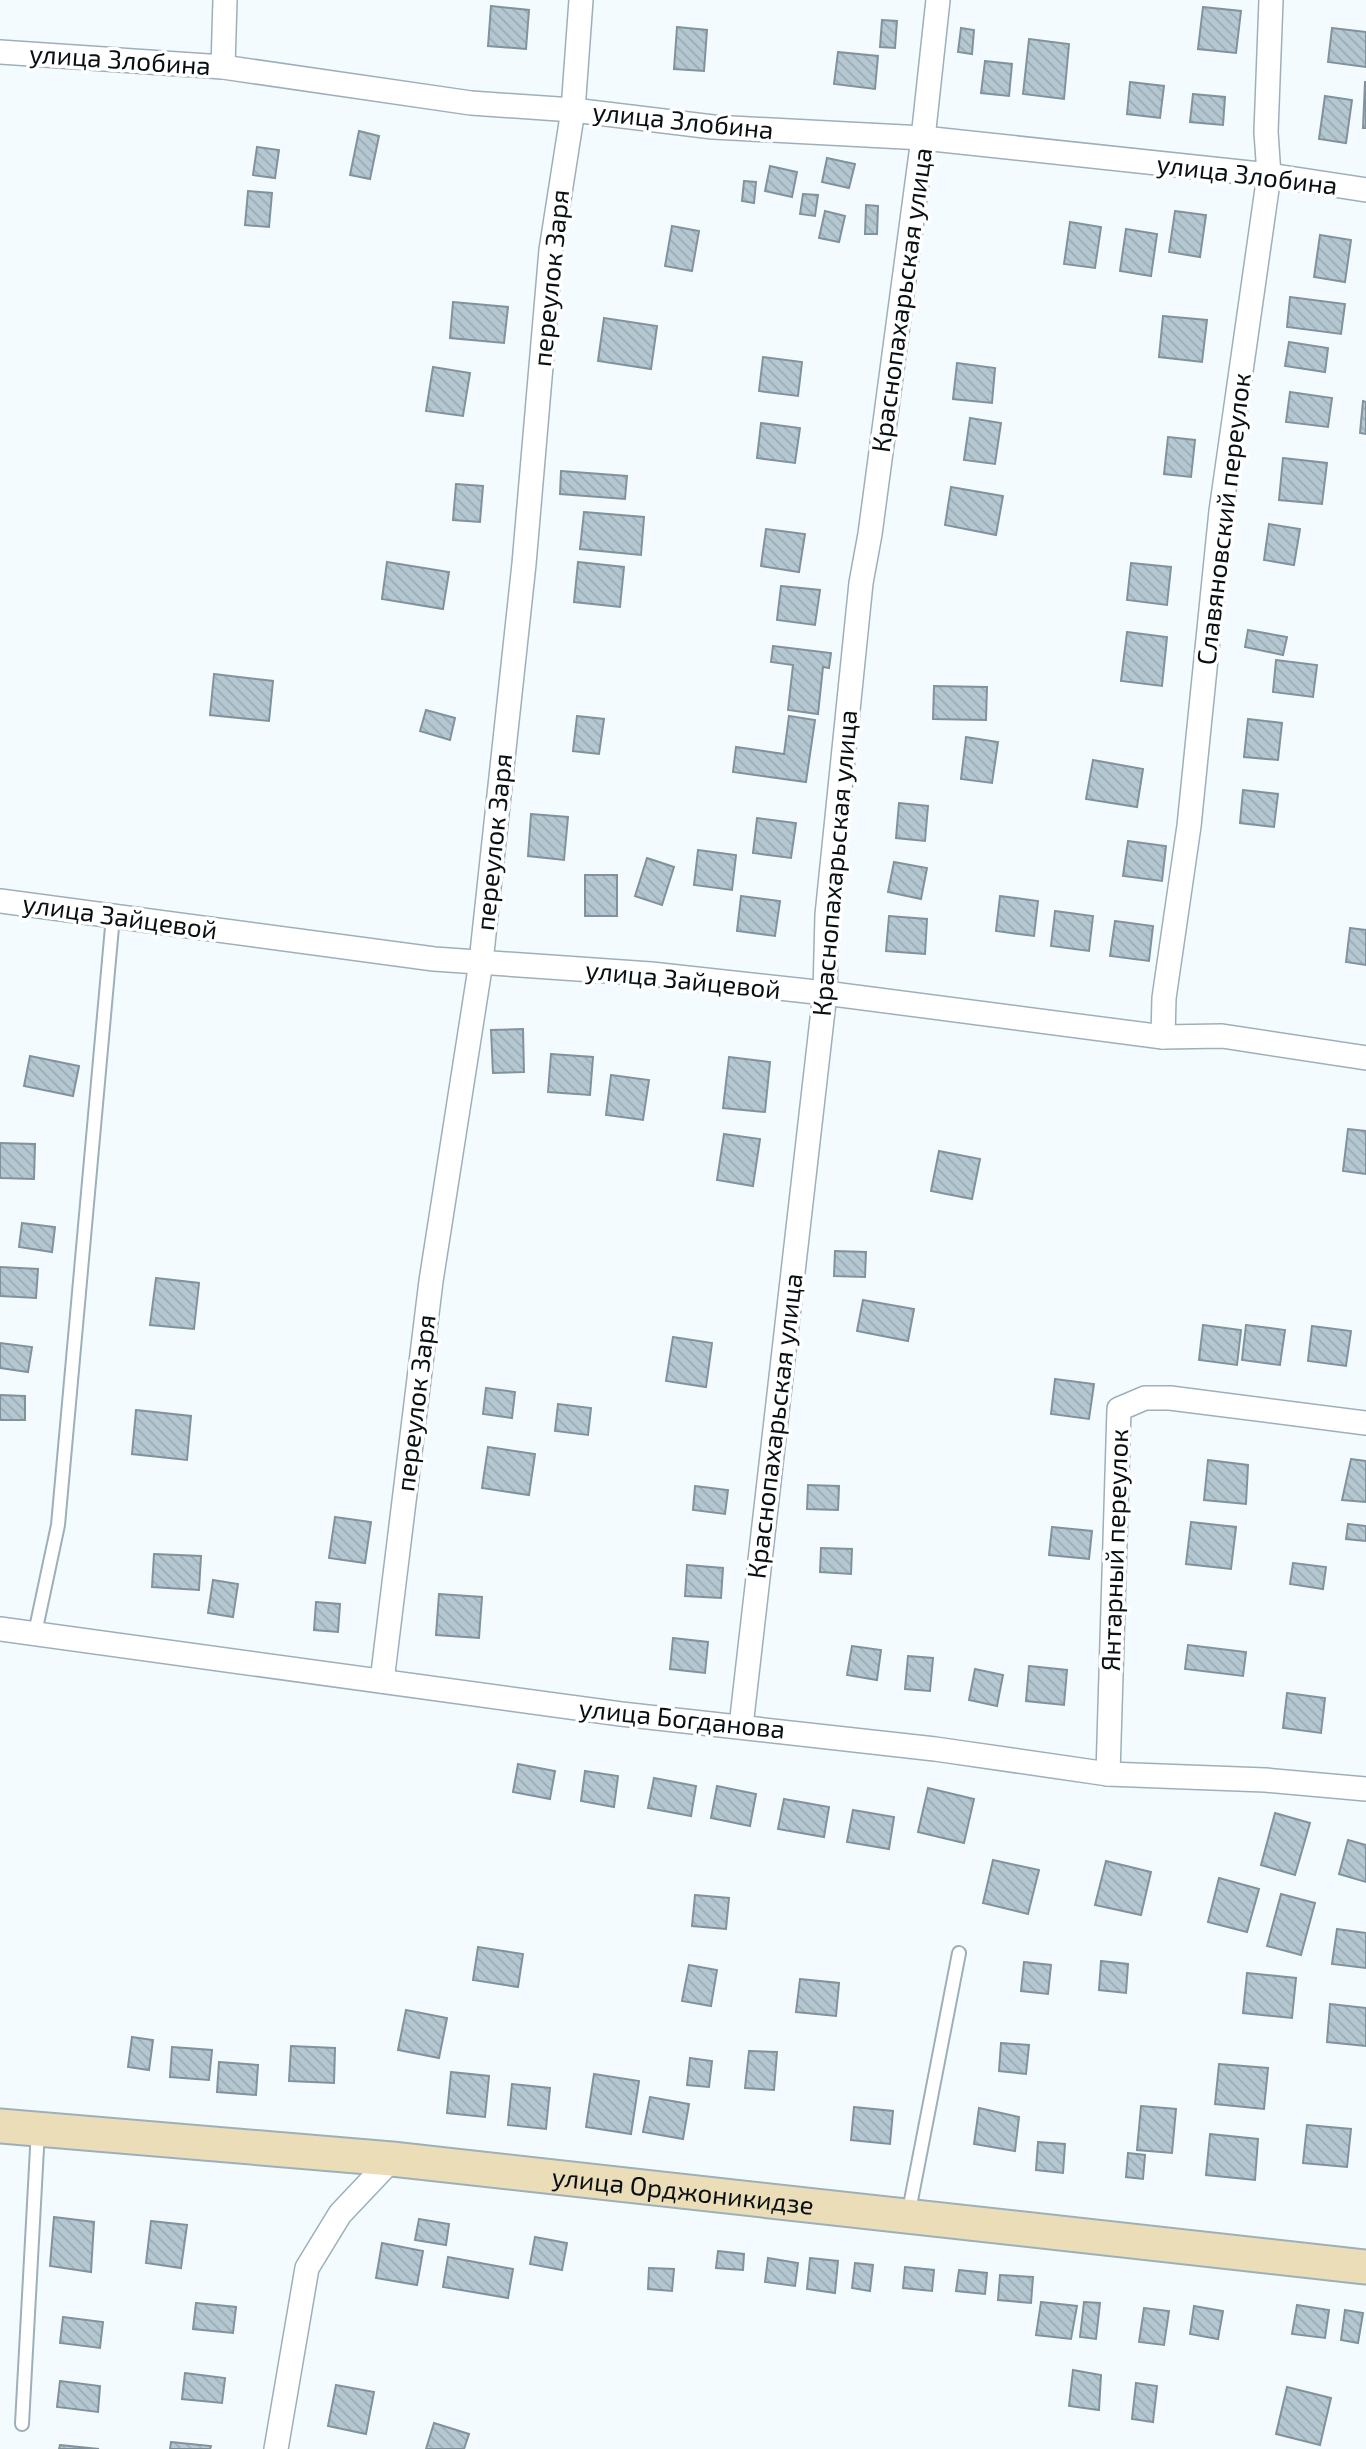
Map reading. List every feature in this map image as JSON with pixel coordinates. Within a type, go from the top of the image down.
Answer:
[{"type":"street","points":[[223,67],[225,0]]},
{"type":"street","name":"переулок Заря","points":[[382,1681],[431,1281],[481,962],[524,564],[551,250],[573,110],[581,0]]},
{"type":"street","name":"Краснопахарьская улица","points":[[741,1726],[825,993],[827,915],[860,583],[870,534],[923,138],[938,0]]},
{"type":"street","name":"Славяновский переулок","points":[[1163,1037],[1164,998],[1189,826],[1221,512],[1269,175],[1266,132],[1271,0]]},
{"type":"street","name":"улица Злобина","points":[[0,52],[223,67],[471,103],[573,110],[713,127],[923,138],[1269,175],[1366,190]]},
{"type":"street","name":"улица Зайцевой","points":[[0,901],[434,959],[651,974],[825,993],[1163,1037],[1222,1036],[1366,1058]]},
{"type":"street","name":"Янтарный переулок","points":[[1108,1774],[1119,1409],[1145,1398],[1170,1398],[1366,1423]]},
{"type":"street","name":"улица Богданова","points":[[0,1629],[621,1714],[922,1748],[1108,1774],[1265,1780],[1366,1789]]},
{"type":"street","name":"улица Орджоникидзе","points":[[0,2126],[392,2159],[1366,2267]]},
{"type":"street","points":[[276,2449],[307,2268],[340,2214],[392,2159]]},
{"type":"lane","points":[[35,1633],[58,1525],[113,916]]},
{"type":"lane","points":[[908,2216],[959,1953]]},
{"type":"lane","points":[[22,2424],[38,2130]]},
{"type":"building","points":[[491,6],[529,10],[526,49],[488,46]]},
{"type":"building","points":[[1203,7],[1241,11],[1236,53],[1198,49]]},
{"type":"building","points":[[882,20],[897,21],[895,48],[880,47]]},
{"type":"building","points":[[677,27],[707,30],[704,71],[674,69]]},
{"type":"building","points":[[961,28],[974,30],[972,54],[958,52]]},
{"type":"building","points":[[1332,28],[1366,32],[1366,67],[1328,62]]},
{"type":"building","points":[[1029,39],[1069,44],[1064,99],[1023,94]]},
{"type":"building","points":[[838,52],[878,56],[875,89],[834,84]]},
{"type":"building","points":[[985,61],[1012,64],[1009,96],[981,93]]},
{"type":"building","points":[[1130,82],[1164,86],[1160,118],[1127,114]]},
{"type":"building","points":[[1365,82],[1366,128],[1363,128]]},
{"type":"building","points":[[1193,94],[1225,97],[1223,125],[1190,122]]},
{"type":"building","points":[[1325,96],[1352,100],[1346,143],[1319,139]]},
{"type":"building","points":[[359,131],[379,136],[370,179],[350,175]]},
{"type":"building","points":[[257,147],[279,150],[275,178],[253,175]]},
{"type":"building","points":[[827,158],[855,164],[849,188],[822,182]]},
{"type":"building","points":[[770,166],[797,172],[792,197],[765,191]]},
{"type":"building","points":[[744,181],[756,182],[754,203],[742,201]]},
{"type":"building","points":[[248,191],[272,193],[269,227],[245,225]]},
{"type":"building","points":[[803,194],[818,195],[815,216],[800,214]]},
{"type":"building","points":[[866,205],[878,206],[877,234],[865,234]]},
{"type":"building","points":[[825,211],[845,216],[839,242],[819,238]]},
{"type":"building","points":[[1175,211],[1206,215],[1200,257],[1169,252]]},
{"type":"building","points":[[1070,222],[1101,227],[1095,268],[1064,264]]},
{"type":"building","points":[[672,226],[699,231],[692,271],[665,266]]},
{"type":"building","points":[[1126,229],[1157,234],[1151,276],[1120,271]]},
{"type":"building","points":[[1320,235],[1351,240],[1345,282],[1314,277]]},
{"type":"building","points":[[1290,297],[1345,304],[1341,334],[1287,327]]},
{"type":"building","points":[[453,302],[508,307],[504,343],[450,338]]},
{"type":"building","points":[[1163,316],[1207,320],[1202,362],[1159,357]]},
{"type":"building","points":[[604,318],[657,326],[651,369],[598,361]]},
{"type":"building","points":[[1289,342],[1328,348],[1325,372],[1285,366]]},
{"type":"building","points":[[763,357],[802,362],[798,396],[759,391]]},
{"type":"building","points":[[957,363],[995,368],[992,403],[953,399]]},
{"type":"building","points":[[433,367],[470,373],[463,416],[426,411]]},
{"type":"building","points":[[1290,392],[1332,398],[1328,427],[1286,422]]},
{"type":"building","points":[[1363,401],[1366,402],[1366,434],[1360,433]]},
{"type":"building","points":[[970,418],[1001,423],[995,464],[964,460]]},
{"type":"building","points":[[761,423],[800,428],[795,463],[757,458]]},
{"type":"building","points":[[1168,437],[1195,440],[1191,477],[1164,474]]},
{"type":"building","points":[[1283,458],[1327,463],[1322,504],[1279,500]]},
{"type":"building","points":[[561,471],[627,476],[625,499],[560,494]]},
{"type":"building","points":[[456,484],[483,486],[480,522],[453,520]]},
{"type":"building","points":[[951,487],[1003,496],[996,535],[945,525]]},
{"type":"building","points":[[584,512],[644,517],[641,555],[580,549]]},
{"type":"building","points":[[1269,524],[1300,529],[1294,565],[1264,560]]},
{"type":"building","points":[[766,529],[805,534],[799,572],[761,566]]},
{"type":"building","points":[[387,562],[449,572],[443,609],[382,599]]},
{"type":"building","points":[[578,562],[624,567],[620,607],[574,602]]},
{"type":"building","points":[[1131,563],[1171,567],[1167,605],[1127,600]]},
{"type":"building","points":[[781,586],[820,590],[815,625],[777,620]]},
{"type":"building","points":[[1248,630],[1287,637],[1283,655],[1245,647]]},
{"type":"building","points":[[1127,632],[1167,637],[1162,686],[1121,681]]},
{"type":"building","points":[[773,646],[831,653],[829,668],[823,667],[818,714],[788,710],[793,665],[771,662]]},
{"type":"building","points":[[1276,660],[1317,665],[1313,697],[1273,692]]},
{"type":"building","points":[[214,674],[273,681],[269,721],[210,715]]},
{"type":"building","points":[[934,686],[987,687],[986,720],[933,719]]},
{"type":"building","points":[[426,710],[455,718],[450,740],[420,731]]},
{"type":"building","points":[[577,716],[604,719],[599,754],[573,751]]},
{"type":"building","points":[[789,716],[815,720],[806,782],[733,772],[736,747],[784,754]]},
{"type":"building","points":[[1248,719],[1282,723],[1278,760],[1244,757]]},
{"type":"building","points":[[966,737],[998,742],[992,783],[961,779]]},
{"type":"building","points":[[1093,760],[1143,769],[1137,807],[1086,799]]},
{"type":"building","points":[[1243,790],[1278,794],[1274,827],[1240,823]]},
{"type":"building","points":[[899,803],[928,806],[925,841],[896,838]]},
{"type":"building","points":[[531,814],[568,817],[564,860],[528,856]]},
{"type":"building","points":[[757,818],[796,823],[791,858],[753,853]]},
{"type":"building","points":[[1128,841],[1166,846],[1162,881],[1123,876]]},
{"type":"building","points":[[698,850],[736,855],[732,890],[694,885]]},
{"type":"building","points":[[647,858],[674,867],[662,905],[635,896]]},
{"type":"building","points":[[894,862],[927,868],[921,899],[888,892]]},
{"type":"building","points":[[585,875],[617,875],[617,916],[585,916]]},
{"type":"building","points":[[741,896],[780,901],[775,936],[737,931]]},
{"type":"building","points":[[1000,896],[1038,901],[1034,936],[996,931]]},
{"type":"building","points":[[1055,911],[1093,916],[1089,951],[1051,946]]},
{"type":"building","points":[[889,916],[927,919],[925,954],[886,951]]},
{"type":"building","points":[[1115,921],[1153,926],[1149,961],[1110,956]]},
{"type":"building","points":[[1350,928],[1366,930],[1366,965],[1346,962]]},
{"type":"building","points":[[523,1029],[524,1072],[493,1073],[491,1030]]},
{"type":"building","points":[[551,1054],[593,1057],[590,1095],[548,1092]]},
{"type":"building","points":[[30,1056],[79,1066],[73,1096],[24,1086]]},
{"type":"building","points":[[729,1057],[770,1062],[765,1112],[723,1108]]},
{"type":"building","points":[[611,1075],[649,1080],[643,1120],[606,1115]]},
{"type":"building","points":[[1348,1129],[1366,1131],[1366,1174],[1343,1171]]},
{"type":"building","points":[[724,1134],[760,1139],[753,1186],[717,1180]]},
{"type":"building","points":[[0,1143],[35,1144],[34,1179],[0,1178]]},
{"type":"building","points":[[939,1151],[980,1159],[972,1199],[931,1191]]},
{"type":"building","points":[[22,1223],[55,1227],[52,1252],[19,1247]]},
{"type":"building","points":[[835,1251],[866,1252],[865,1277],[834,1276]]},
{"type":"building","points":[[0,1267],[38,1269],[36,1298],[0,1296]]},
{"type":"building","points":[[156,1278],[199,1283],[194,1329],[150,1325]]},
{"type":"building","points":[[863,1300],[914,1309],[908,1341],[857,1331]]},
{"type":"building","points":[[1203,1325],[1241,1330],[1237,1365],[1199,1360]]},
{"type":"building","points":[[1246,1325],[1285,1330],[1280,1365],[1242,1360]]},
{"type":"building","points":[[1312,1326],[1351,1331],[1346,1366],[1308,1361]]},
{"type":"building","points":[[673,1337],[712,1343],[706,1387],[666,1381]]},
{"type":"building","points":[[0,1343],[32,1347],[28,1372],[0,1368]]},
{"type":"building","points":[[1055,1379],[1094,1384],[1089,1419],[1051,1414]]},
{"type":"building","points":[[486,1388],[515,1392],[512,1418],[483,1414]]},
{"type":"building","points":[[0,1395],[25,1396],[25,1420],[0,1420]]},
{"type":"building","points":[[558,1404],[591,1408],[588,1435],[555,1431]]},
{"type":"building","points":[[136,1410],[191,1416],[187,1460],[132,1454]]},
{"type":"building","points":[[488,1447],[535,1454],[529,1495],[482,1488]]},
{"type":"building","points":[[1351,1459],[1366,1461],[1366,1502],[1342,1500]]},
{"type":"building","points":[[1208,1460],[1248,1465],[1246,1504],[1204,1500]]},
{"type":"building","points":[[808,1485],[839,1486],[838,1510],[807,1509]]},
{"type":"building","points":[[695,1486],[728,1490],[725,1514],[693,1510]]},
{"type":"building","points":[[335,1517],[371,1522],[365,1563],[329,1558]]},
{"type":"building","points":[[1191,1522],[1236,1527],[1231,1569],[1186,1564]]},
{"type":"building","points":[[1348,1524],[1366,1526],[1366,1541],[1346,1539]]},
{"type":"building","points":[[1052,1527],[1092,1531],[1089,1559],[1049,1555]]},
{"type":"building","points":[[821,1548],[852,1549],[851,1574],[820,1572]]},
{"type":"building","points":[[154,1554],[201,1556],[199,1590],[152,1587]]},
{"type":"building","points":[[1293,1563],[1326,1567],[1323,1589],[1290,1584]]},
{"type":"building","points":[[687,1565],[723,1568],[721,1598],[685,1596]]},
{"type":"building","points":[[213,1580],[238,1584],[233,1617],[208,1613]]},
{"type":"building","points":[[439,1594],[482,1597],[479,1638],[436,1635]]},
{"type":"building","points":[[316,1602],[340,1604],[338,1632],[314,1630]]},
{"type":"building","points":[[673,1638],[708,1642],[705,1673],[670,1669]]},
{"type":"building","points":[[1188,1645],[1246,1652],[1243,1676],[1185,1669]]},
{"type":"building","points":[[852,1646],[881,1650],[877,1680],[847,1675]]},
{"type":"building","points":[[908,1656],[933,1658],[930,1691],[905,1689]]},
{"type":"building","points":[[1029,1666],[1067,1670],[1064,1705],[1026,1701]]},
{"type":"building","points":[[975,1669],[1003,1675],[997,1706],[969,1700]]},
{"type":"building","points":[[1287,1693],[1325,1698],[1321,1733],[1283,1728]]},
{"type":"building","points":[[518,1764],[555,1771],[550,1799],[513,1792]]},
{"type":"building","points":[[585,1771],[618,1776],[614,1807],[581,1801]]},
{"type":"building","points":[[654,1778],[696,1786],[691,1816],[648,1808]]},
{"type":"building","points":[[717,1786],[756,1794],[750,1826],[711,1818]]},
{"type":"building","points":[[928,1788],[974,1799],[964,1843],[918,1832]]},
{"type":"building","points":[[784,1799],[829,1807],[824,1837],[778,1829]]},
{"type":"building","points":[[853,1810],[894,1817],[889,1849],[847,1842]]},
{"type":"building","points":[[1275,1813],[1310,1823],[1295,1875],[1261,1865]]},
{"type":"building","points":[[1348,1840],[1366,1845],[1366,1882],[1339,1874]]},
{"type":"building","points":[[993,1860],[1039,1870],[1028,1914],[983,1903]]},
{"type":"building","points":[[1106,1861],[1151,1872],[1141,1915],[1095,1905]]},
{"type":"building","points":[[1219,1878],[1259,1889],[1247,1932],[1208,1922]]},
{"type":"building","points":[[1281,1894],[1315,1903],[1301,1955],[1267,1946]]},
{"type":"building","points":[[695,1895],[729,1898],[726,1929],[692,1926]]},
{"type":"building","points":[[1337,1929],[1366,1933],[1366,1968],[1332,1964]]},
{"type":"building","points":[[478,1947],[523,1954],[518,1987],[473,1980]]},
{"type":"building","points":[[1101,1961],[1128,1964],[1126,1993],[1099,1990]]},
{"type":"building","points":[[1024,1962],[1051,1965],[1048,1994],[1021,1991]]},
{"type":"building","points":[[689,1965],[717,1970],[711,2006],[682,2001]]},
{"type":"building","points":[[1247,1973],[1296,1978],[1292,2018],[1243,2013]]},
{"type":"building","points":[[800,1979],[839,1983],[836,2016],[796,2012]]},
{"type":"building","points":[[1330,2004],[1366,2008],[1366,2046],[1327,2042]]},
{"type":"building","points":[[406,2010],[447,2018],[439,2058],[398,2050]]},
{"type":"building","points":[[132,2037],[153,2040],[149,2070],[128,2067]]},
{"type":"building","points":[[1001,2043],[1029,2045],[1026,2074],[999,2071]]},
{"type":"building","points":[[291,2046],[335,2048],[334,2083],[289,2081]]},
{"type":"building","points":[[172,2047],[212,2050],[209,2080],[170,2077]]},
{"type":"building","points":[[749,2051],[777,2052],[774,2090],[745,2088]]},
{"type":"building","points":[[690,2058],[712,2061],[709,2087],[687,2085]]},
{"type":"building","points":[[219,2062],[258,2065],[256,2095],[217,2092]]},
{"type":"building","points":[[1219,2064],[1268,2068],[1264,2109],[1215,2104]]},
{"type":"building","points":[[451,2072],[489,2076],[485,2117],[447,2113]]},
{"type":"building","points":[[594,2074],[639,2081],[631,2134],[586,2127]]},
{"type":"building","points":[[512,2084],[550,2088],[546,2129],[508,2125]]},
{"type":"building","points":[[650,2097],[689,2104],[683,2139],[643,2132]]},
{"type":"building","points":[[1141,2106],[1176,2109],[1172,2153],[1137,2150]]},
{"type":"building","points":[[854,2107],[893,2111],[890,2144],[851,2140]]},
{"type":"building","points":[[979,2108],[1019,2117],[1015,2151],[974,2144]]},
{"type":"building","points":[[1307,2125],[1351,2129],[1347,2167],[1303,2163]]},
{"type":"building","points":[[1210,2134],[1258,2139],[1255,2180],[1206,2175]]},
{"type":"building","points":[[1038,2142],[1065,2144],[1063,2173],[1036,2170]]},
{"type":"building","points":[[1128,2153],[1145,2155],[1143,2179],[1126,2177]]},
{"type":"building","points":[[54,2217],[94,2222],[91,2272],[50,2266]]},
{"type":"building","points":[[419,2219],[449,2224],[446,2245],[415,2240]]},
{"type":"building","points":[[151,2221],[187,2225],[181,2268],[146,2263]]},
{"type":"building","points":[[535,2237],[567,2243],[562,2270],[530,2264]]},
{"type":"building","points":[[382,2243],[423,2251],[417,2285],[376,2278]]},
{"type":"building","points":[[718,2251],[744,2254],[743,2270],[716,2268]]},
{"type":"building","points":[[448,2257],[513,2269],[508,2298],[443,2287]]},
{"type":"building","points":[[768,2258],[798,2263],[795,2286],[765,2282]]},
{"type":"building","points":[[810,2258],[838,2261],[835,2293],[807,2289]]},
{"type":"building","points":[[855,2263],[873,2265],[870,2291],[852,2288]]},
{"type":"building","points":[[905,2267],[934,2270],[932,2291],[903,2288]]},
{"type":"building","points":[[649,2268],[674,2269],[672,2291],[648,2289]]},
{"type":"building","points":[[959,2270],[987,2273],[985,2294],[956,2291]]},
{"type":"building","points":[[1000,2275],[1033,2277],[1031,2303],[998,2300]]},
{"type":"building","points":[[1041,2302],[1077,2306],[1071,2339],[1036,2335]]},
{"type":"building","points":[[1084,2302],[1100,2303],[1096,2339],[1080,2337]]},
{"type":"building","points":[[196,2303],[236,2307],[233,2333],[193,2329]]},
{"type":"building","points":[[1297,2305],[1329,2310],[1325,2338],[1292,2334]]},
{"type":"building","points":[[1194,2306],[1223,2311],[1218,2339],[1190,2334]]},
{"type":"building","points":[[1144,2308],[1169,2311],[1164,2345],[1139,2342]]},
{"type":"building","points":[[1345,2310],[1363,2313],[1358,2343],[1341,2340]]},
{"type":"building","points":[[63,2317],[103,2322],[100,2348],[60,2343]]},
{"type":"building","points":[[1073,2370],[1101,2375],[1099,2410],[1069,2406]]},
{"type":"building","points":[[185,2373],[225,2378],[222,2403],[182,2399]]},
{"type":"building","points":[[60,2381],[100,2386],[98,2412],[57,2407]]},
{"type":"building","points":[[1136,2383],[1157,2386],[1153,2422],[1132,2419]]},
{"type":"building","points":[[336,2385],[374,2392],[366,2434],[328,2426]]},
{"type":"building","points":[[1287,2387],[1331,2398],[1320,2445],[1276,2434]]},
{"type":"building","points":[[434,2423],[469,2434],[464,2449],[426,2449]]},
{"type":"building","points":[[171,2442],[211,2446],[210,2449],[170,2449]]},
{"type":"building","points":[[60,2445],[99,2449],[59,2449]]}]
